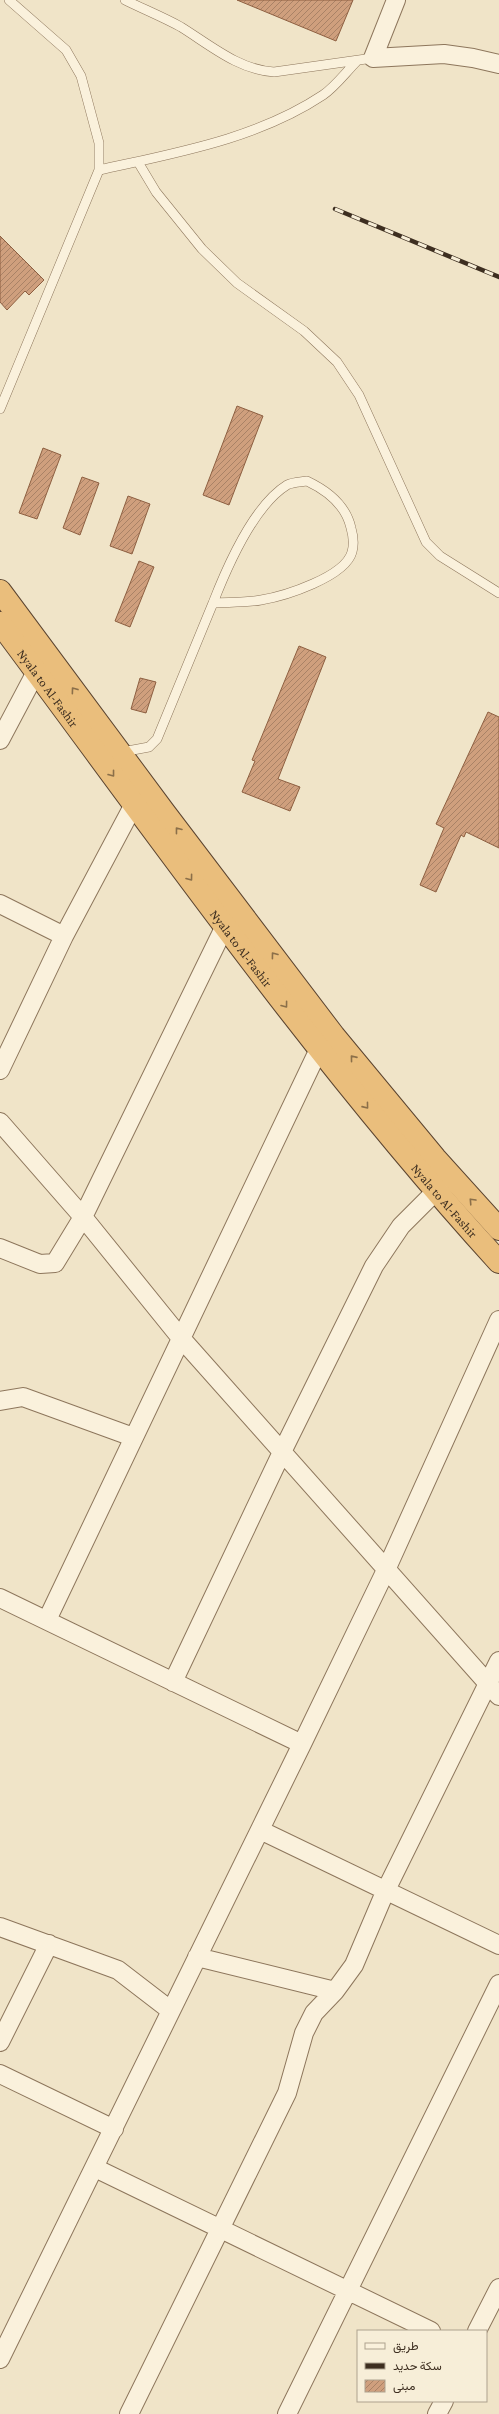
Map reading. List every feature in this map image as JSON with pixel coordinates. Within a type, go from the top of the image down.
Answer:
[{"type":"highway","name":"Nyala to Al-Fashir","points":[[0,591],[22,636],[36,672],[96,754],[139,794],[334,1036],[499,1262]]},
{"type":"highway","name":"Nyala to Al-Fashir","points":[[0,622],[22,636],[119,752],[139,794],[225,926],[319,1049],[443,1184],[499,1229]]},
{"type":"street","points":[[365,59],[396,0]]},
{"type":"street","points":[[365,59],[444,54],[473,58],[499,64]]},
{"type":"street","points":[[0,740],[36,672]]},
{"type":"street","points":[[0,1070],[64,936],[139,794]]},
{"type":"street","points":[[0,904],[64,936]]},
{"type":"street","points":[[0,1248],[40,1264],[55,1263],[83,1217],[225,926]]},
{"type":"street","points":[[47,1620],[180,1337],[319,1049]]},
{"type":"street","points":[[0,1122],[83,1217],[180,1337],[493,1689]]},
{"type":"street","points":[[173,1682],[282,1452],[374,1266],[401,1226],[443,1184]]},
{"type":"street","points":[[0,2359],[114,2129],[170,2010],[260,1830],[386,1570],[499,1320]]},
{"type":"street","points":[[0,1401],[23,1398],[134,1437]]},
{"type":"street","points":[[0,1598],[302,1744]]},
{"type":"street","points":[[129,2414],[287,2093],[304,2033],[314,2013],[335,1991],[354,1965],[385,1892],[493,1689],[499,1661]]},
{"type":"street","points":[[260,1830],[385,1892],[499,1945]]},
{"type":"street","points":[[0,1927],[118,1970],[170,2010]]},
{"type":"street","points":[[0,2042],[49,1944]]},
{"type":"street","points":[[197,1957],[335,1991]]},
{"type":"street","points":[[287,2414],[499,1984]]},
{"type":"street","points":[[0,2074],[114,2129]]},
{"type":"street","points":[[94,2168],[429,2330]]},
{"type":"street","points":[[478,2330],[499,2288]]},
{"type":"street","points":[[437,2414],[443,2402]]},
{"type":"lane","points":[[0,409],[99,170],[100,143],[81,76],[66,50],[10,0]]},
{"type":"lane","points":[[125,0],[179,26],[248,68],[274,72],[365,59]]},
{"type":"lane","points":[[99,170],[216,143],[294,112],[324,94],[365,59]]},
{"type":"lane","points":[[138,162],[156,192],[202,249],[237,283],[304,331],[337,362],[359,395],[426,542],[440,556],[499,593]]},
{"type":"lane","points":[[96,754],[149,747],[158,739],[228,565],[248,530],[269,501],[287,484],[308,481],[321,488],[337,500],[349,516],[353,535],[352,552],[345,564],[334,573],[291,592],[261,600],[213,603]]},
{"type":"building","points":[[237,0],[353,0],[336,41]]},
{"type":"building","points":[[0,236],[44,280],[29,295],[25,291],[7,310],[0,302]]},
{"type":"building","points":[[237,406],[263,416],[229,505],[203,495]]},
{"type":"building","points":[[43,448],[61,455],[37,519],[19,513]]},
{"type":"building","points":[[82,477],[99,483],[80,535],[63,528]]},
{"type":"building","points":[[128,496],[150,504],[132,554],[110,546]]},
{"type":"building","points":[[139,561],[154,567],[130,627],[115,621]]},
{"type":"building","points":[[299,646],[326,657],[278,779],[300,787],[290,811],[242,792],[255,761],[252,760]]},
{"type":"building","points":[[140,678],[156,682],[146,713],[131,709]]},
{"type":"building","points":[[488,712],[499,717],[499,848],[466,832],[464,837],[461,835],[436,892],[420,885],[444,828],[436,824]]},
{"type":"railway","points":[[335,209],[499,277]]}]
